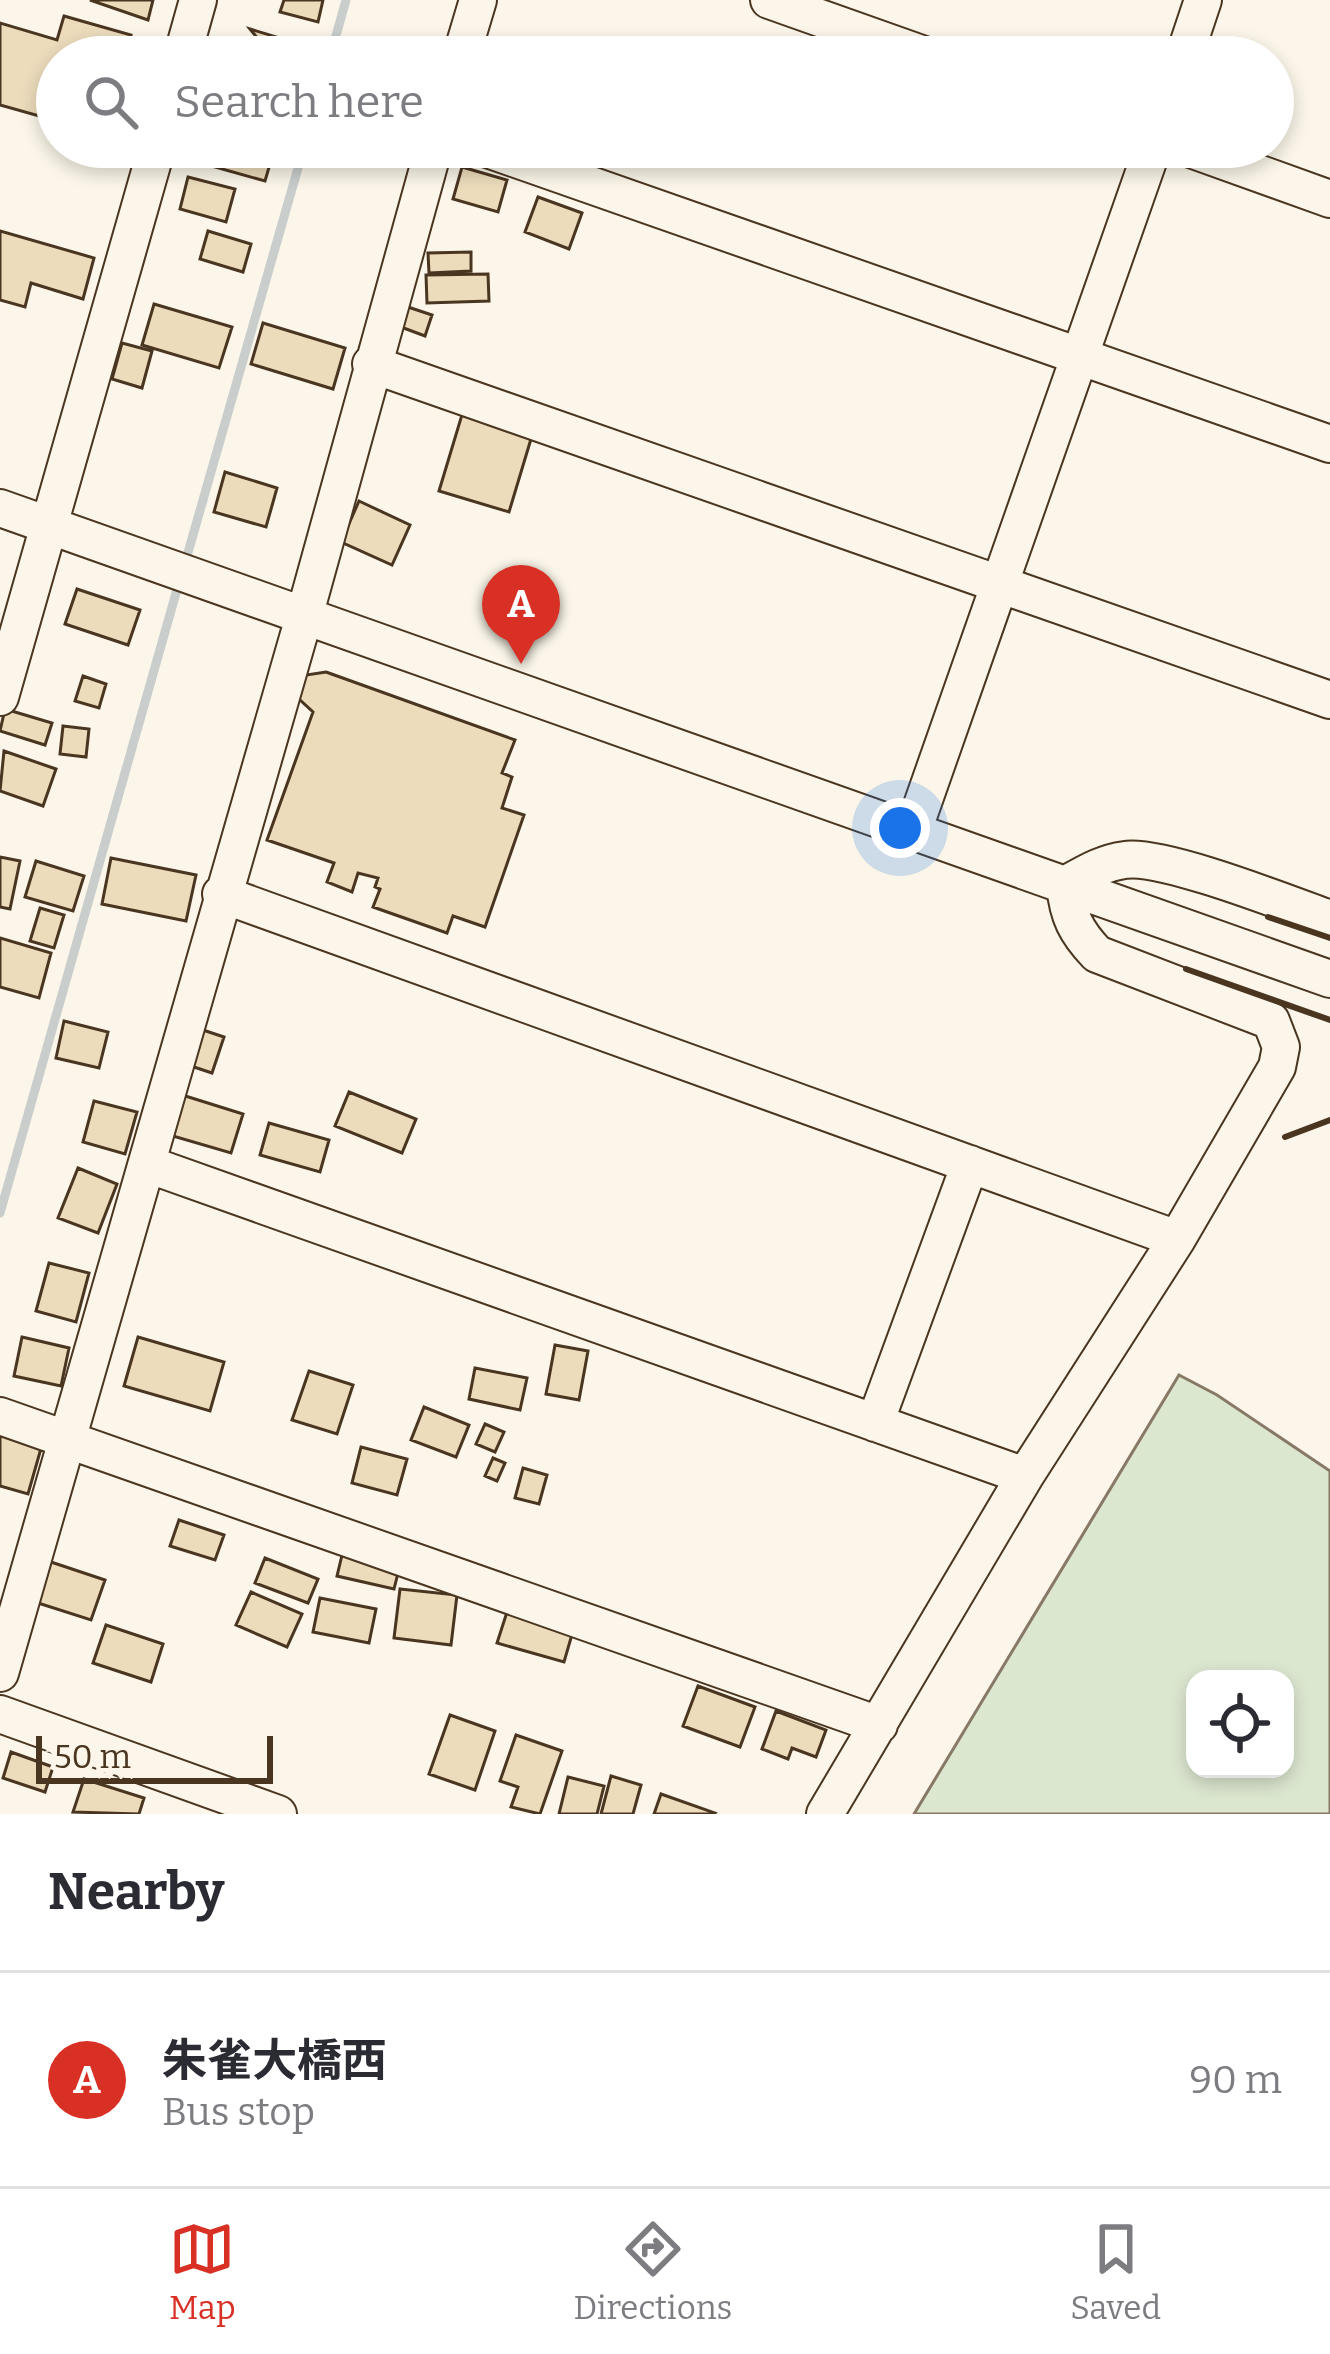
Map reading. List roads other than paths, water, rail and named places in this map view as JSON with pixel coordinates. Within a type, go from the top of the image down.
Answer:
[{"type":"street","points":[[188,36],[199,0]]},
{"type":"street","points":[[467,36],[478,0]]},
{"type":"street","points":[[769,0],[871,36]]},
{"type":"street","points":[[1191,36],[1203,0]]},
{"type":"street","points":[[0,697],[151,168]]},
{"type":"street","points":[[0,1672],[304,617],[428,168]]},
{"type":"street","points":[[542,168],[1330,444]]},
{"type":"street","points":[[913,831],[1146,168]]},
{"type":"street","points":[[1244,168],[1330,199]]},
{"type":"street","points":[[371,364],[1330,700]]},
{"type":"street","points":[[0,508],[1330,980]]},
{"type":"street","points":[[1066,885],[1098,866],[1130,858],[1165,864],[1330,919]]},
{"type":"street","points":[[825,1814],[1025,1476],[1177,1239],[1277,1067],[1281,1047],[1271,1021],[1097,954],[1076,933],[1066,885]]},
{"type":"street","points":[[221,894],[1177,1239]]},
{"type":"street","points":[[147,1164],[1025,1476]]},
{"type":"street","points":[[875,1423],[970,1164]]},
{"type":"street","points":[[0,1416],[879,1725]]},
{"type":"street","points":[[0,1714],[278,1814]]},
{"type":"waterway","points":[[336,36],[346,0]]},
{"type":"waterway","points":[[185,563],[298,168]]},
{"type":"waterway","points":[[0,1213],[180,579]]},
{"type":"place","name":"朱雀大橋西","points":[[521,664]]}]
